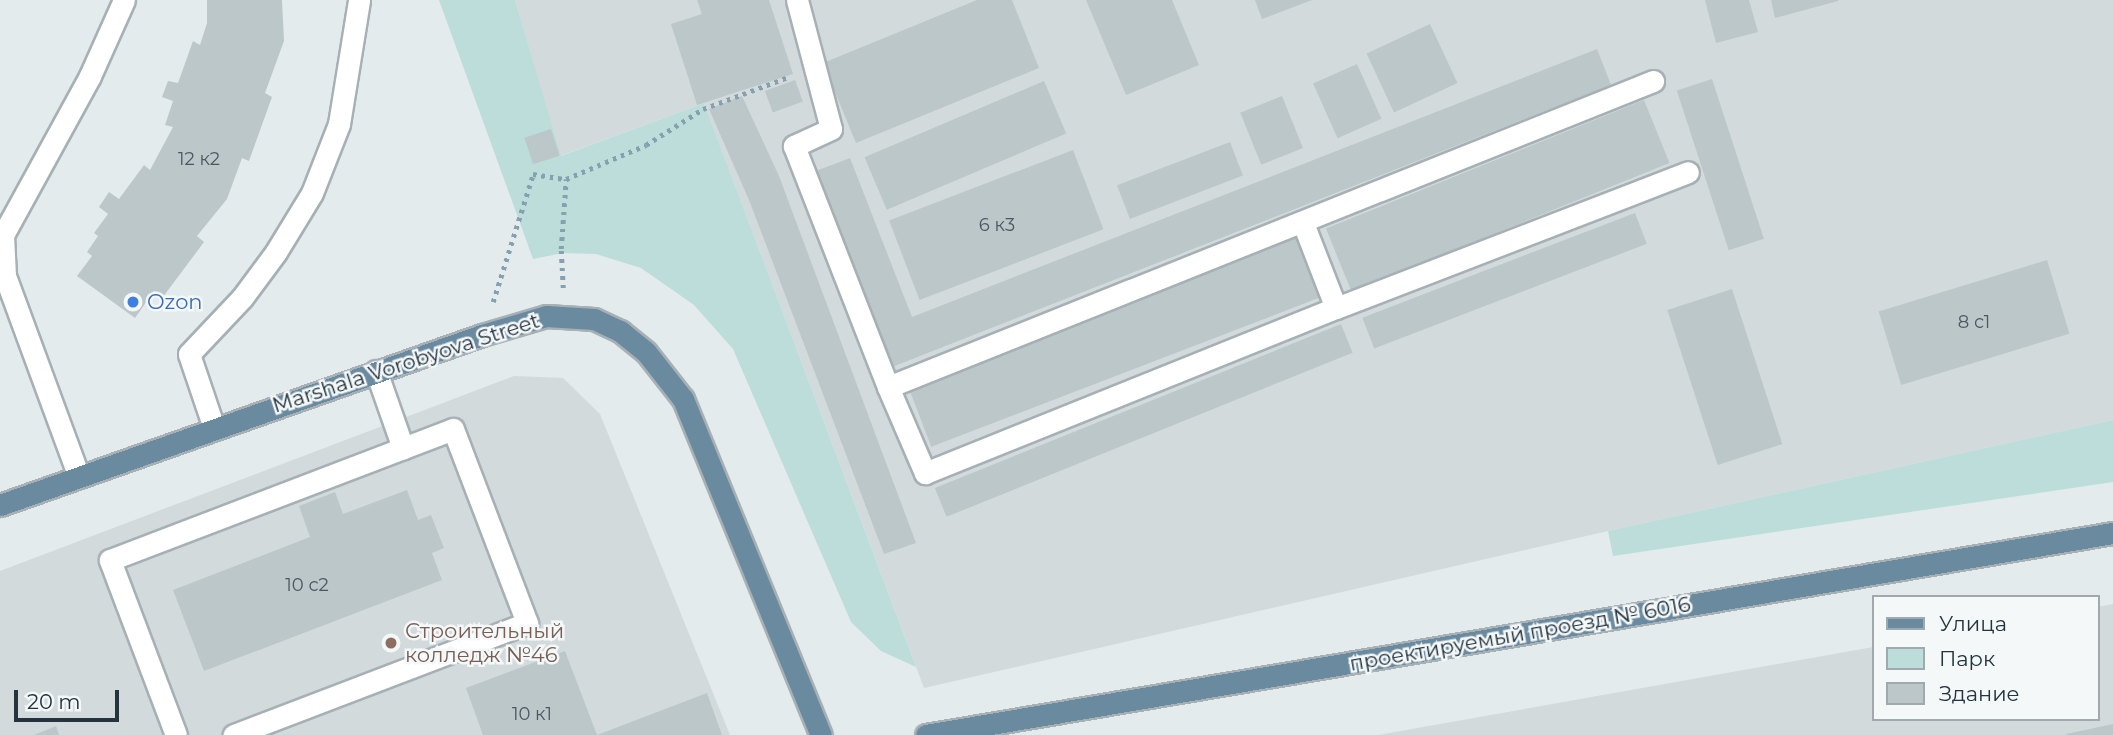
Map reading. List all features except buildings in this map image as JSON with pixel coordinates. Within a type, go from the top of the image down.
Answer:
[{"type":"main road","name":"Marshala Vorobyova Street","points":[[0,505],[482,335],[546,316],[565,315],[594,319],[620,331],[665,373],[683,399],[821,735]]},
{"type":"main road","name":"проектируемый проезд № 6016","points":[[926,735],[2113,533]]},
{"type":"lane","points":[[79,477],[5,275],[2,235],[90,76],[124,0]]},
{"type":"lane","points":[[214,428],[189,354],[243,298],[276,252],[312,192],[338,124],[359,0]]},
{"type":"lane","points":[[797,0],[831,129],[794,146],[888,387],[925,473],[1336,308],[1688,172]]},
{"type":"lane","points":[[888,387],[1653,81]]},
{"type":"lane","points":[[1303,223],[1336,308]]},
{"type":"lane","points":[[376,371],[403,448]]},
{"type":"lane","points":[[176,735],[110,560],[453,429],[527,623],[234,735]]},
{"type":"path","points":[[482,335],[533,174],[566,178],[646,145],[703,109],[815,66]]},
{"type":"path","points":[[565,315],[561,249],[566,178]]},
{"type":"shaded area","points":[[515,0],[2113,0],[2113,420],[1608,531],[924,688],[704,103],[560,156]]},
{"type":"shaded area","name":"Строительный колледж №46","points":[[514,376],[563,378],[600,414],[730,735],[0,735],[0,571]]},
{"type":"shaded area","points":[[2113,604],[2113,735],[1378,735],[1871,647],[1871,721],[2099,721],[2099,607]]},
{"type":"green space","points":[[439,0],[515,0],[561,156],[704,103],[916,667],[881,651],[851,622],[733,349],[694,305],[641,268],[596,254],[563,253],[533,259]]},
{"type":"green space","points":[[2113,420],[2113,482],[1613,556],[1608,531]]},
{"type":"place","name":"Ozon","points":[[133,302]]},
{"type":"place","name":"Строительный колледж №46","points":[[391,643]]}]
